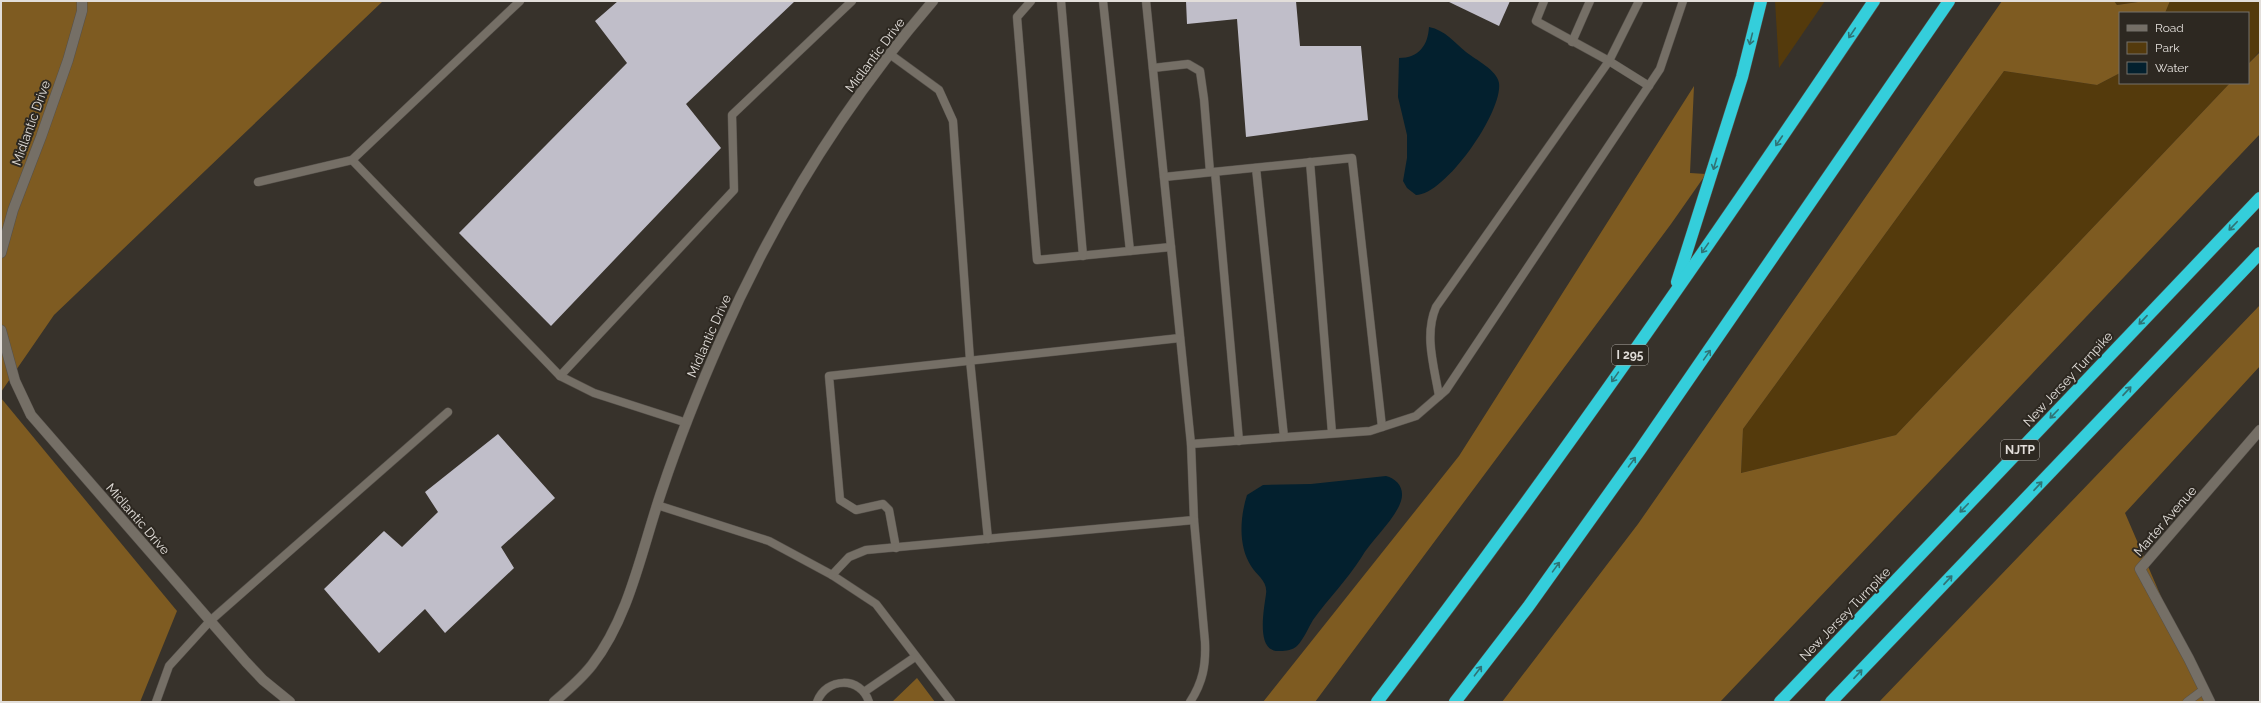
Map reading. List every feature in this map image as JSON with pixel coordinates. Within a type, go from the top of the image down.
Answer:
[{"type":"highway","points":[[1674,293],[1742,77],[1760,1]]},
{"type":"highway","name":"I 295","points":[[1377,702],[1513,522],[1674,293],[1874,1]]},
{"type":"highway","points":[[1455,702],[1528,607],[1640,450],[1949,1]]},
{"type":"highway","name":"New Jersey Turnpike","points":[[1780,702],[2260,198]]},
{"type":"highway","name":"NJTP","points":[[1831,702],[2260,253]]},
{"type":"street","name":"Midlantic Drive","points":[[1,253],[13,210],[68,60],[82,11],[82,1]]},
{"type":"street","name":"Midlantic Drive","points":[[554,702],[592,666],[613,630],[626,600],[686,423],[735,308],[777,225],[821,153],[891,55],[933,1]]},
{"type":"street","name":"Midlantic Drive","points":[[1,330],[15,381],[31,415],[263,680],[290,702]]},
{"type":"street","name":"Marter Avenue","points":[[2210,702],[2189,659],[2140,569],[2260,430]]},
{"type":"lane","points":[[258,182],[352,160],[520,1]]},
{"type":"lane","points":[[560,376],[734,190],[732,114],[852,1]]},
{"type":"lane","points":[[1031,1],[1017,17],[1037,260],[1171,247]]},
{"type":"lane","points":[[1061,1],[1083,256]]},
{"type":"lane","points":[[1103,1],[1130,251]]},
{"type":"lane","points":[[1146,1],[1191,444],[1194,520],[1206,661],[1202,680],[1190,702]]},
{"type":"lane","points":[[1544,1],[1536,21],[1572,42],[1610,61],[1649,86]]},
{"type":"lane","points":[[1572,42],[1590,1]]},
{"type":"lane","points":[[1439,396],[1431,352],[1430,320],[1436,307],[1610,61],[1639,1]]},
{"type":"lane","points":[[1191,444],[1370,430],[1416,416],[1446,390],[1660,69],[1683,1]]},
{"type":"lane","points":[[891,55],[939,90],[953,122],[970,360],[988,539]]},
{"type":"lane","points":[[1153,68],[1188,64],[1200,71],[1213,172],[1238,441]]},
{"type":"lane","points":[[1164,177],[1352,158],[1382,427]]},
{"type":"lane","points":[[352,160],[560,376],[594,393],[686,423]]},
{"type":"lane","points":[[1310,162],[1332,434]]},
{"type":"lane","points":[[1256,168],[1284,437]]},
{"type":"lane","points":[[896,548],[889,510],[883,504],[856,510],[840,500],[829,376],[1180,338]]},
{"type":"lane","points":[[156,702],[169,666],[210,621],[448,412]]},
{"type":"lane","points":[[657,505],[769,541],[832,575],[876,604],[900,634],[915,657],[951,702]]},
{"type":"lane","points":[[832,575],[854,554],[866,550],[1194,520]]},
{"type":"lane","points":[[864,692],[915,657]]},
{"type":"lane","points":[[817,702],[824,689],[840,682],[849,683],[864,692],[869,702]]},
{"type":"lane","points":[[2187,702],[2203,690]]},
{"type":"green space","points":[[1775,1],[1825,1],[1779,68]]},
{"type":"green space","points":[[2114,1],[2145,1],[2117,5]]},
{"type":"green space","points":[[2170,1],[2260,1],[2260,51],[2249,63],[2249,12],[2165,12]]},
{"type":"green space","points":[[2004,71],[2097,85],[2119,74],[2119,84],[2229,84],[1896,435],[1741,473],[1743,429]]},
{"type":"shaded area","points":[[1,1],[383,1],[54,315],[1,392]]},
{"type":"shaded area","points":[[2002,1],[2114,1],[2117,5],[2145,1],[2170,1],[2165,12],[2119,12],[2119,74],[2097,85],[2004,71],[1743,429],[1741,473],[1896,435],[2229,84],[2249,84],[2249,63],[2260,52],[2260,134],[1720,702],[1502,702],[1638,524]]},
{"type":"shaded area","points":[[1694,86],[1690,173],[1706,174],[1671,224],[1315,702],[1263,702],[1459,456]]},
{"type":"shaded area","points":[[2260,305],[2260,366],[2125,513],[2169,615],[2211,702],[1879,702]]},
{"type":"shaded area","points":[[1,398],[177,611],[140,702],[1,702]]},
{"type":"shaded area","points":[[917,678],[935,702],[892,702]]},
{"type":"water","points":[[1429,27],[1445,34],[1494,74],[1499,83],[1498,96],[1492,113],[1482,131],[1470,150],[1456,167],[1442,182],[1428,191],[1416,195],[1407,188],[1403,181],[1407,158],[1407,135],[1398,97],[1399,58],[1412,56],[1421,49],[1427,39]]},
{"type":"water","points":[[1386,476],[1397,482],[1402,492],[1401,501],[1394,515],[1313,620],[1304,637],[1297,646],[1287,650],[1272,650],[1267,645],[1264,638],[1263,629],[1266,589],[1264,582],[1253,570],[1247,558],[1242,541],[1242,522],[1247,495],[1263,485],[1311,484]]},
{"type":"building","points":[[618,1],[795,1],[686,104],[721,148],[551,326],[459,233],[627,63],[595,21]]},
{"type":"building","points":[[1186,1],[1296,1],[1300,46],[1361,46],[1368,120],[1246,137],[1237,19],[1187,24]]},
{"type":"building","points":[[1447,1],[1510,1],[1499,26]]},
{"type":"building","points":[[498,434],[555,498],[501,547],[514,568],[445,633],[425,609],[379,653],[324,589],[384,531],[402,547],[438,512],[425,492]]}]
